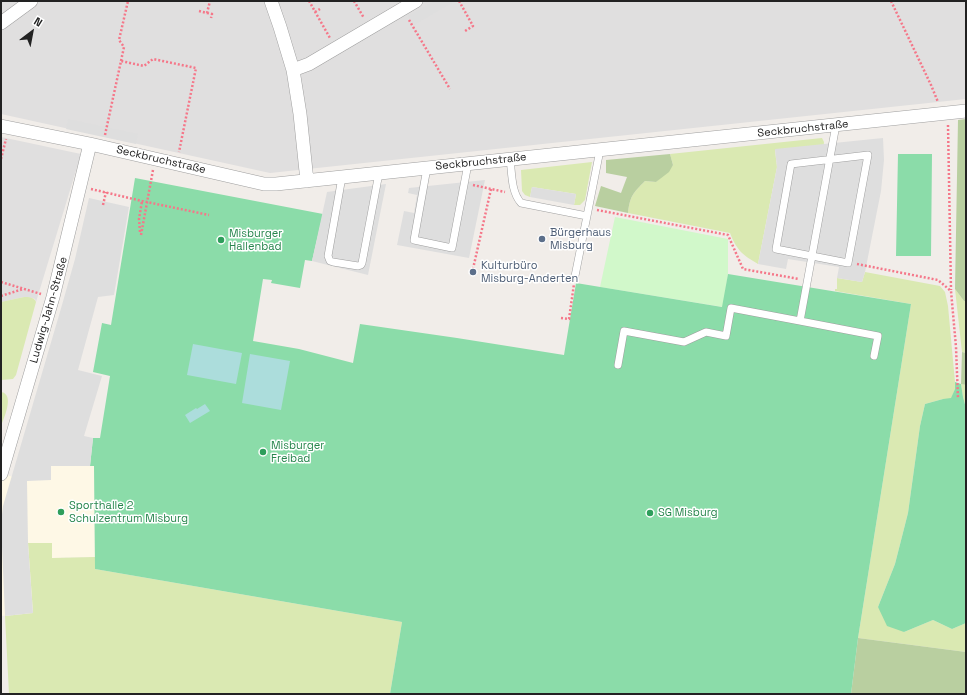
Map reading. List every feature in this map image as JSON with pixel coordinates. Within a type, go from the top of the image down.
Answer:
[{"type":"street","points":[[1,23],[31,1]]},
{"type":"street","points":[[271,1],[293,70],[300,114],[307,181]]},
{"type":"street","points":[[293,70],[309,64],[336,49],[416,1]]},
{"type":"street","name":"Seckbruchstraße","points":[[5,127],[264,184],[276,184],[966,112]]},
{"type":"street","name":"Ludwig-Jahn-Straße","points":[[1,474],[53,297],[81,186],[96,146]]},
{"type":"lane","points":[[800,321],[836,125]]},
{"type":"lane","points":[[575,276],[600,150]]},
{"type":"lane","points":[[868,155],[848,262],[776,249],[791,164],[830,159],[868,155]]},
{"type":"lane","points":[[510,159],[515,194],[521,203],[588,212]]},
{"type":"lane","points":[[427,168],[414,240],[452,248],[468,164]]},
{"type":"lane","points":[[342,177],[328,256],[333,262],[358,266],[362,263],[379,173]]},
{"type":"lane","points":[[618,365],[624,331],[684,342],[706,332],[726,336],[731,308],[878,336],[874,356]]},
{"type":"path","points":[[207,13],[210,1]]},
{"type":"path","points":[[309,1],[336,49]]},
{"type":"path","points":[[354,1],[370,29]]},
{"type":"path","points":[[459,1],[473,26],[465,31]]},
{"type":"path","points":[[891,1],[945,114],[951,291],[956,347],[958,399]]},
{"type":"path","points":[[96,146],[110,106],[124,47],[119,40],[119,35],[126,2]]},
{"type":"path","points":[[403,9],[450,89]]},
{"type":"path","points":[[315,12],[320,10]]},
{"type":"path","points":[[200,11],[212,14],[211,18]]},
{"type":"path","points":[[121,61],[144,66],[153,59],[196,68],[183,122],[176,164]]},
{"type":"path","points":[[1,159],[5,127]]},
{"type":"path","points":[[142,201],[139,219],[141,235],[154,159]]},
{"type":"path","points":[[465,183],[515,194]]},
{"type":"path","points":[[81,186],[209,215]]},
{"type":"path","points":[[474,269],[491,189]]},
{"type":"path","points":[[103,205],[106,192]]},
{"type":"path","points":[[588,212],[728,235],[743,269],[808,281]]},
{"type":"path","points":[[848,262],[938,280],[951,291]]},
{"type":"path","points":[[561,318],[569,319],[575,276]]},
{"type":"path","points":[[1,282],[53,297]]},
{"type":"path","points":[[1,296],[24,289]]},
{"type":"shaded area","points":[[1,1],[966,1],[966,99],[270,173],[1,114]]},
{"type":"shaded area","points":[[434,1],[455,1],[414,25],[408,16]]},
{"type":"shaded area","points":[[68,119],[138,134],[136,144],[66,129]]},
{"type":"shaded area","points":[[1,137],[81,154],[36,302],[35,299],[24,297],[2,302],[1,300]]},
{"type":"shaded area","points":[[883,138],[884,160],[881,191],[862,282],[837,278],[839,267],[788,259],[786,269],[758,264],[777,167],[775,149]]},
{"type":"shaded area","points":[[485,180],[469,258],[397,245],[404,211],[414,213],[417,195],[408,193],[409,188]]},
{"type":"shaded area","points":[[386,184],[368,275],[312,261],[327,192]]},
{"type":"shaded area","points":[[532,187],[576,194],[574,205],[530,197]]},
{"type":"shaded area","points":[[89,198],[129,207],[114,295],[98,297],[78,370],[102,376],[84,436],[93,438],[90,466],[51,466],[51,480],[27,481],[28,543],[33,613],[5,616],[1,523],[3,506],[75,259]]},
{"type":"shaded area","points":[[51,466],[94,466],[95,557],[52,558],[33,613],[1,616],[1,474],[27,480],[51,480]]},
{"type":"green space","points":[[966,119],[966,301],[964,301],[955,289],[958,120]]},
{"type":"green space","points":[[822,138],[824,142],[823,152],[775,150],[777,167],[758,264],[741,252],[730,233],[628,213],[633,195],[645,181],[656,182],[673,165],[670,154]]},
{"type":"green space","points":[[670,154],[673,165],[669,172],[656,182],[645,181],[633,195],[628,213],[595,206],[601,186],[621,193],[627,177],[606,173],[606,160]]},
{"type":"green space","points":[[898,154],[932,154],[931,256],[896,256]]},
{"type":"green space","points":[[592,162],[585,200],[580,205],[574,205],[576,194],[532,187],[530,197],[525,195],[522,191],[521,170]]},
{"type":"green space","name":"SG Misburg","points":[[135,178],[323,214],[312,261],[305,260],[300,288],[271,283],[272,280],[263,279],[253,341],[299,349],[353,363],[360,324],[564,355],[576,283],[722,307],[728,274],[911,304],[858,638],[851,694],[390,694],[402,622],[95,569],[94,466],[90,466],[93,438],[100,438],[110,376],[93,372],[102,323],[111,325]]},
{"type":"green space","points":[[615,217],[728,239],[728,274],[723,307],[600,287]]},
{"type":"green space","points":[[865,272],[940,286],[945,292],[948,306],[955,382],[955,389],[951,399],[943,399],[925,404],[920,426],[908,513],[895,564],[878,607],[904,632],[933,620],[952,629],[966,623],[966,652],[858,638],[911,304],[835,291],[835,289],[837,289],[837,278],[862,282]]},
{"type":"green space","points":[[955,289],[964,301],[966,301],[966,353],[962,352]]},
{"type":"green space","points":[[24,297],[33,298],[36,302],[16,375],[13,379],[1,380],[1,302]]},
{"type":"green space","points":[[962,352],[966,353],[966,385],[961,384]]},
{"type":"green space","points":[[955,382],[961,384],[966,408],[966,623],[952,629],[933,620],[904,632],[887,626],[878,607],[895,564],[908,513],[920,426],[925,404],[951,398],[955,389]]},
{"type":"green space","points":[[961,384],[966,385],[966,408],[963,397]]},
{"type":"green space","points":[[1,392],[5,394],[8,402],[1,426]]},
{"type":"green space","points":[[28,543],[52,543],[52,558],[95,557],[95,569],[402,622],[390,694],[9,694],[5,616],[33,613]]},
{"type":"green space","points":[[858,638],[966,652],[966,694],[851,694]]},
{"type":"water","points":[[193,344],[242,353],[236,384],[187,375]]},
{"type":"water","points":[[250,354],[290,361],[281,410],[242,403]]},
{"type":"water","points":[[205,404],[210,411],[190,423],[185,415]]},
{"type":"place","name":"Bürgerhaus Misburg","points":[[542,239]]},
{"type":"place","name":"Misburger Hallenbad","points":[[221,240]]},
{"type":"place","name":"Kulturbüro Misburg-Anderten","points":[[473,272]]},
{"type":"place","name":"Misburger Freibad","points":[[263,452]]},
{"type":"place","name":"Sporthalle 2 Schulzentrum Misburg","points":[[61,512]]},
{"type":"place","name":"SG Misburg","points":[[650,513]]}]
